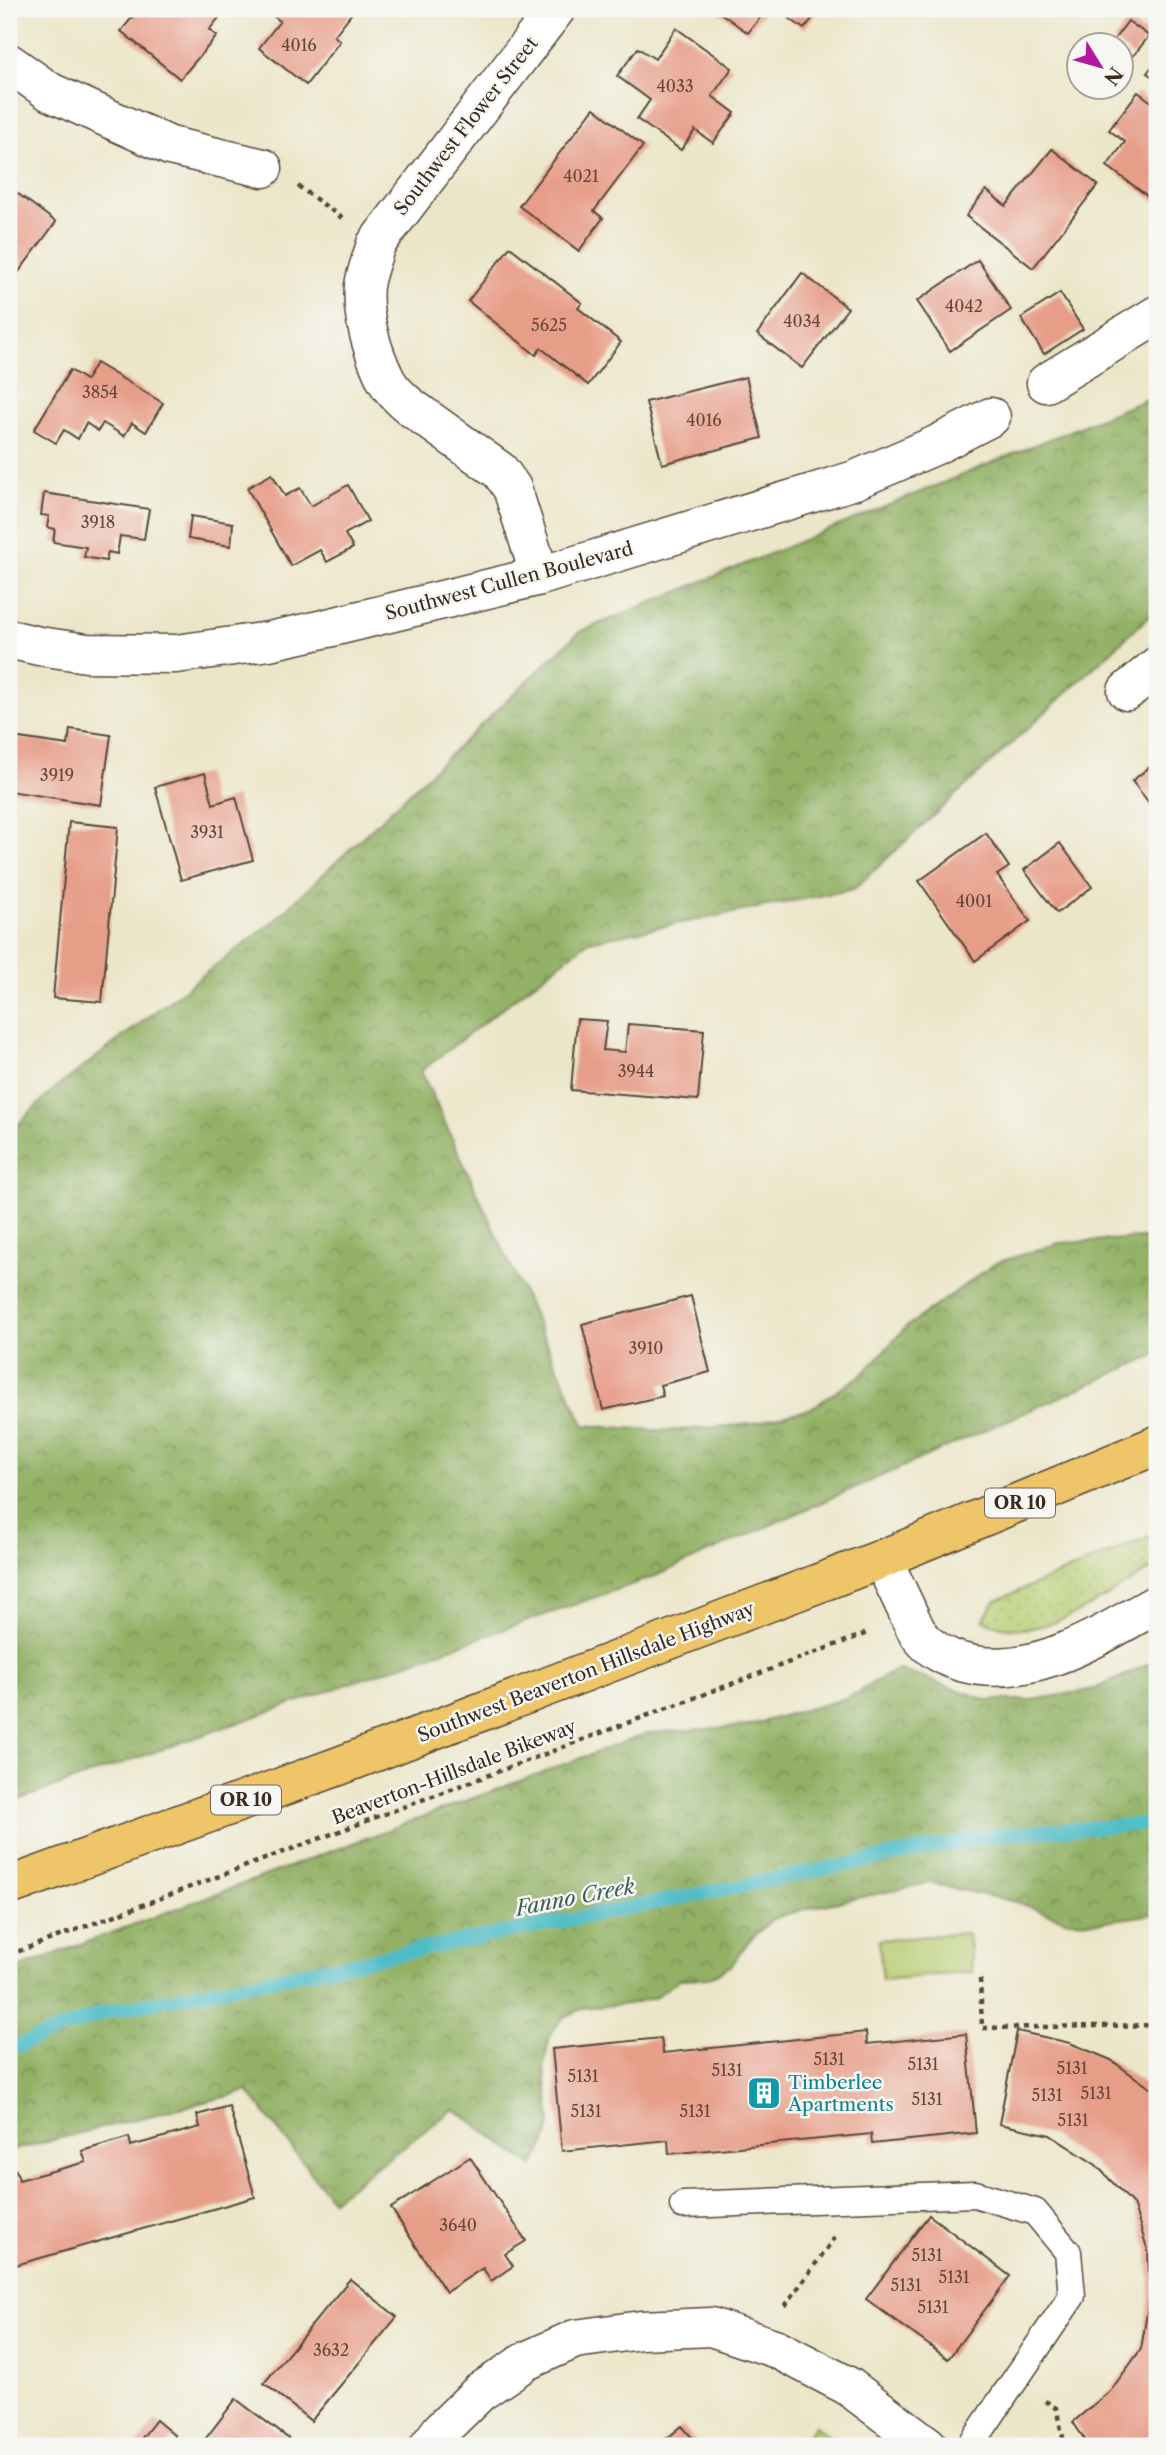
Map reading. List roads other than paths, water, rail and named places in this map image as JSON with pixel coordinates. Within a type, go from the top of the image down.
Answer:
[{"type":"main road","name":"Southwest Beaverton Hillsdale Highway","points":[[9,1886],[339,1766],[882,1559],[1157,1446]]},
{"type":"street","name":"Southwest Flower Street","points":[[540,576],[512,488],[500,471],[412,408],[387,382],[377,358],[366,312],[364,287],[376,244],[556,9]]},
{"type":"street","points":[[9,63],[50,92],[170,146],[263,168]]},
{"type":"street","points":[[1046,383],[1157,315]]},
{"type":"street","name":"Southwest Cullen Boulevard","points":[[9,639],[87,653],[176,654],[220,650],[328,628],[540,576],[855,480],[922,452],[991,417]]},
{"type":"street","points":[[1127,691],[1157,666]]},
{"type":"street","points":[[882,1559],[922,1639],[952,1659],[975,1666],[1000,1668],[1060,1654],[1157,1604]]},
{"type":"street","points":[[429,2446],[441,2430],[480,2392],[526,2361],[575,2339],[641,2330],[711,2327],[777,2349],[848,2386],[928,2446]]},
{"type":"lane","points":[[683,2205],[975,2194],[1035,2213],[1068,2252],[1072,2296],[970,2446]]},
{"type":"waterway","name":"Fanno Creek","points":[[9,2049],[105,2012],[1001,1834],[1157,1823]]},
{"type":"place","name":"Timberlee Apartments","points":[[764,2093]]}]
